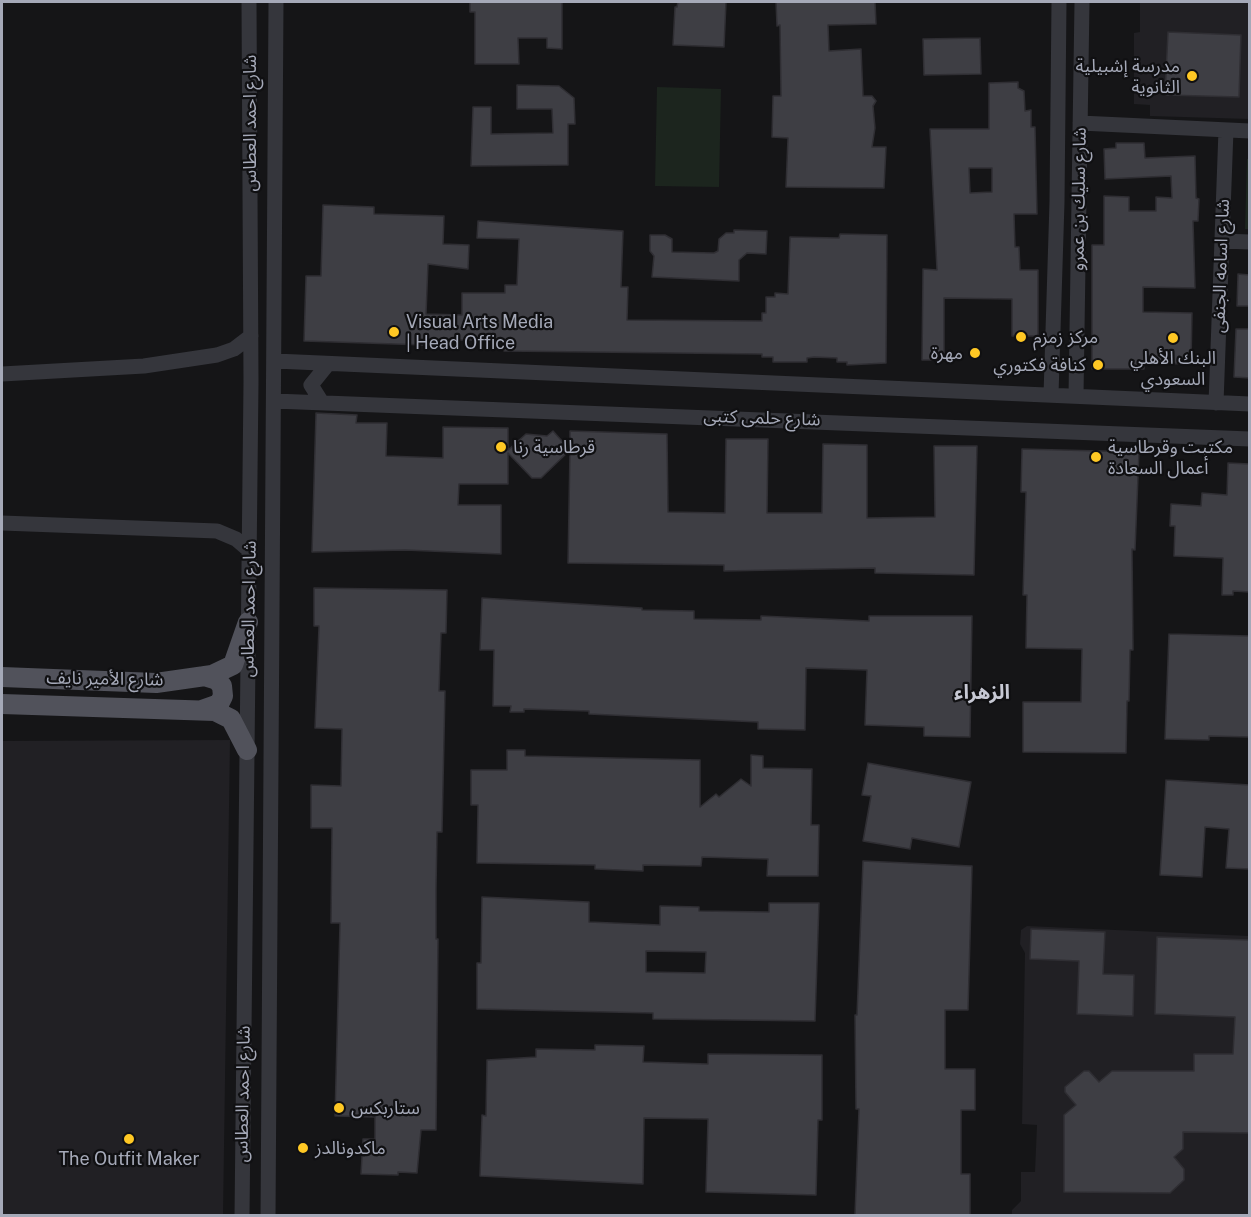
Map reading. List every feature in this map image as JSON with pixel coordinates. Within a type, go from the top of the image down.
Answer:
[{"type":"main road","name":"شارع الأمير نايف","points":[[2,677],[156,683],[204,676],[233,665],[248,622]]},
{"type":"main road","points":[[202,710],[219,704],[223,696],[222,686],[217,680],[204,676]]},
{"type":"main road","name":"شارع الأمير نايف","points":[[2,704],[215,711],[231,719],[247,750]]},
{"type":"street","name":"شارع احمد العطاس","points":[[242,1215],[250,551],[249,2]]},
{"type":"street","name":"شارع احمد العطاس","points":[[268,1215],[276,2]]},
{"type":"street","name":"شارع سليك بن عمرو","points":[[1051,395],[1059,2]]},
{"type":"street","name":"شارع سليك بن عمرو","points":[[1076,396],[1082,2]]},
{"type":"street","points":[[1059,49],[1066,44],[1074,44],[1082,52]]},
{"type":"street","points":[[1080,123],[1250,131]]},
{"type":"street","name":"شارع اسامه الجنفى","points":[[1216,403],[1226,130]]},
{"type":"street","points":[[1222,241],[1250,242]]},
{"type":"street","points":[[2,374],[144,366],[217,356],[234,349],[251,336]]},
{"type":"street","name":"شارع حلمى كتبى","points":[[274,362],[1250,404]]},
{"type":"street","points":[[321,402],[311,386],[328,364]]},
{"type":"street","name":"شارع حلمى كتبى","points":[[274,401],[1250,439]]},
{"type":"street","points":[[2,523],[217,531],[236,539],[250,551]]},
{"type":"shaded area","name":"مدرسة إشبيلية الثانوية","points":[[1140,2],[1249,2],[1249,119],[1150,116],[1150,105],[1134,104],[1134,33],[1140,32]]},
{"type":"shaded area","points":[[657,87],[721,89],[719,187],[655,186]]},
{"type":"shaded area","points":[[1247,159],[1250,159],[1249,229],[1245,229]]},
{"type":"shaded area","points":[[230,740],[223,1215],[2,1215],[2,741]]},
{"type":"shaded area","points":[[1027,926],[1249,936],[1249,1215],[1012,1216],[1012,1210],[1021,1201],[1021,1172],[1035,1172],[1037,1125],[1022,1124],[1025,953],[1020,944],[1021,930]]},
{"type":"building","points":[[470,2],[562,2],[562,49],[547,48],[547,38],[518,38],[519,64],[475,64],[475,12],[470,12]]},
{"type":"building","points":[[678,2],[726,2],[724,47],[673,45],[675,7]]},
{"type":"building","points":[[776,2],[875,2],[876,24],[828,25],[829,51],[861,49],[863,96],[872,96],[876,101],[873,106],[875,128],[872,147],[886,147],[884,188],[786,187],[788,138],[772,137],[773,96],[781,96],[780,25],[777,26]]},
{"type":"building","points":[[1168,32],[1241,35],[1239,97],[1165,95]]},
{"type":"building","points":[[980,38],[981,74],[924,75],[923,39]]},
{"type":"building","points":[[1018,82],[1018,88],[1024,91],[1025,111],[1031,110],[1031,127],[1035,127],[1037,214],[1014,214],[1015,247],[1019,247],[1020,270],[1038,270],[1038,336],[1012,336],[1012,299],[944,298],[944,360],[922,360],[923,269],[937,270],[930,129],[989,129],[989,83]],"holes":[[[969,168],[992,168],[992,192],[970,193]]]},
{"type":"building","points":[[517,85],[559,86],[574,98],[575,124],[568,124],[568,165],[471,166],[473,107],[491,107],[491,134],[553,133],[552,109],[517,109]]},
{"type":"building","points":[[1116,143],[1144,143],[1145,158],[1195,156],[1196,198],[1199,199],[1198,221],[1193,221],[1195,288],[1143,287],[1143,312],[1192,313],[1191,364],[1144,363],[1144,369],[1092,369],[1092,245],[1104,245],[1104,196],[1129,197],[1129,211],[1156,211],[1156,197],[1172,198],[1171,176],[1105,179],[1104,149],[1116,148]]},
{"type":"building","points":[[323,205],[374,207],[374,214],[444,216],[443,244],[469,245],[468,269],[428,264],[426,314],[462,315],[462,293],[505,293],[505,285],[517,285],[519,239],[477,238],[478,221],[623,231],[621,287],[628,287],[627,320],[762,321],[762,313],[766,313],[766,297],[775,297],[775,293],[788,294],[790,237],[839,238],[840,234],[887,235],[886,363],[847,365],[847,362],[837,362],[837,358],[814,357],[807,358],[807,362],[773,362],[773,357],[762,357],[762,354],[504,351],[504,340],[426,340],[425,345],[304,341],[306,276],[321,276]]},
{"type":"building","points":[[734,230],[767,231],[766,254],[747,253],[739,260],[739,281],[652,277],[654,256],[650,251],[650,235],[665,235],[672,239],[672,252],[714,253],[718,251],[719,239],[726,233],[734,233]]},
{"type":"building","points":[[1238,274],[1250,275],[1250,306],[1237,306]]},
{"type":"building","points":[[1236,329],[1250,329],[1250,378],[1234,377]]},
{"type":"building","points":[[316,413],[357,415],[356,423],[387,423],[386,456],[443,458],[443,427],[508,428],[508,450],[526,434],[547,436],[553,431],[570,450],[541,478],[532,478],[508,453],[508,484],[459,484],[458,505],[501,505],[501,554],[405,550],[312,552]]},
{"type":"building","points":[[570,431],[667,434],[668,512],[725,513],[726,439],[768,439],[767,513],[822,513],[823,444],[867,445],[867,518],[935,517],[934,446],[977,446],[974,575],[875,573],[875,568],[724,571],[724,565],[568,563]]},
{"type":"building","points":[[1022,449],[1139,452],[1135,550],[1132,549],[1133,650],[1130,650],[1126,753],[1023,752],[1023,702],[1081,702],[1082,649],[1026,648],[1027,595],[1023,595],[1026,492],[1021,492]]},
{"type":"building","points":[[1228,463],[1250,464],[1250,592],[1233,591],[1233,595],[1222,595],[1223,558],[1174,556],[1175,526],[1170,526],[1171,504],[1201,506],[1202,493],[1227,495]]},
{"type":"building","points":[[314,588],[447,590],[446,633],[441,633],[439,691],[445,691],[442,832],[437,832],[436,1130],[421,1130],[417,1173],[361,1174],[363,1139],[375,1139],[375,1117],[335,1116],[340,923],[331,923],[332,828],[311,828],[311,785],[341,786],[342,729],[315,728],[319,626],[314,626]]},
{"type":"building","points":[[482,598],[642,608],[642,610],[694,611],[694,619],[761,620],[761,616],[869,621],[869,616],[972,616],[970,737],[924,736],[924,727],[865,725],[867,670],[806,668],[805,730],[758,729],[758,722],[589,714],[589,711],[524,709],[524,712],[510,712],[511,706],[493,706],[494,650],[480,650]]},
{"type":"building","points":[[1169,634],[1250,636],[1250,737],[1209,736],[1209,740],[1165,739]]},
{"type":"building","points":[[507,750],[525,750],[525,756],[700,760],[700,807],[716,794],[719,797],[741,779],[751,786],[751,755],[763,756],[763,768],[812,769],[811,825],[819,825],[818,876],[767,876],[768,859],[702,857],[701,866],[643,865],[643,871],[595,869],[595,865],[477,863],[478,805],[471,805],[471,770],[507,770]]},
{"type":"building","points":[[868,763],[971,782],[959,847],[912,838],[910,849],[863,841],[871,796],[862,795]]},
{"type":"building","points":[[1166,780],[1250,785],[1250,869],[1226,868],[1229,829],[1205,827],[1202,877],[1160,875]]},
{"type":"building","points":[[863,861],[972,866],[968,1010],[945,1010],[945,1069],[975,1069],[975,1110],[961,1110],[961,1174],[970,1174],[970,1215],[855,1215],[859,1109],[856,1109],[855,1015],[857,1015]]},
{"type":"building","points":[[482,897],[589,902],[589,922],[660,925],[660,906],[699,907],[699,911],[769,912],[769,903],[819,903],[815,1021],[653,1019],[653,1013],[477,1009],[477,963],[481,963]],"holes":[[[646,951],[706,952],[705,973],[646,972]]]},
{"type":"building","points":[[1031,929],[1105,932],[1103,974],[1134,975],[1133,1016],[1077,1014],[1079,961],[1030,959]]},
{"type":"building","points":[[1157,937],[1250,940],[1250,1133],[1183,1132],[1183,1149],[1174,1157],[1184,1169],[1184,1180],[1170,1193],[1064,1192],[1064,1115],[1076,1105],[1065,1092],[1065,1087],[1084,1071],[1089,1071],[1099,1082],[1112,1071],[1194,1071],[1194,1054],[1233,1054],[1235,1017],[1155,1014]]},
{"type":"building","points":[[595,1045],[644,1046],[643,1062],[708,1064],[708,1054],[822,1055],[822,1120],[818,1120],[816,1195],[706,1192],[708,1119],[644,1118],[643,1184],[480,1176],[482,1115],[486,1116],[487,1060],[536,1057],[536,1049],[595,1050]]},
{"type":"place","name":"مدرسة إشبيلية الثانوية","points":[[1192,76]]},
{"type":"place","name":"Visual Arts Media | Head Office","points":[[394,332]]},
{"type":"place","name":"مركز زمزم","points":[[1021,337]]},
{"type":"place","name":"البنك الأهلي السعودي","points":[[1173,338]]},
{"type":"place","name":"مهرة","points":[[975,353]]},
{"type":"place","name":"كنافة فكتوري","points":[[1098,365]]},
{"type":"place","name":"قرطاسية رنا","points":[[501,447]]},
{"type":"place","name":"مكتبت وقرطاسية أعمال السعادة","points":[[1096,457]]},
{"type":"place","name":"ستاربكس","points":[[339,1108]]},
{"type":"place","name":"The Outfit Maker","points":[[129,1139]]},
{"type":"place","name":"ماكدونالدز","points":[[303,1148]]},
{"type":"district","name":"الزهراء","points":[[982,693]]}]
